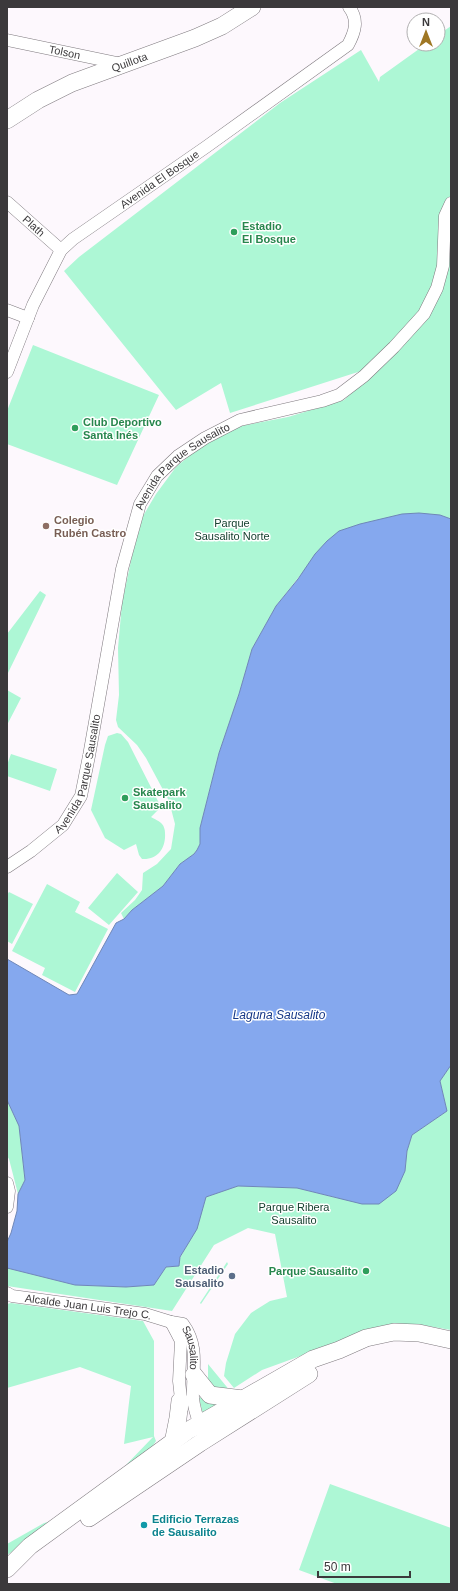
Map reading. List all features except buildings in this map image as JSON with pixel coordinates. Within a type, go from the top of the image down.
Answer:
[{"type":"main road","name":"Quillota","points":[[7,120],[38,100],[72,83],[166,49],[222,26],[252,7]]},
{"type":"main road","points":[[9,1567],[36,1555],[243,1399],[313,1359],[340,1350],[366,1338],[394,1332],[418,1333],[451,1340]]},
{"type":"main road","points":[[9,1567],[30,1546],[173,1443],[196,1433],[318,1368],[340,1350]]},
{"type":"main road","points":[[194,1375],[210,1395],[243,1399]]},
{"type":"main road","points":[[173,1443],[180,1401]]},
{"type":"street","name":"Avenida El Bosque","points":[[7,372],[33,305],[62,250],[73,239],[206,148],[348,45],[354,35],[356,24],[352,10],[349,7]]},
{"type":"street","name":"Tolson","points":[[7,40],[122,64]]},
{"type":"street","name":"Plath","points":[[7,202],[62,250]]},
{"type":"street","name":"Avenida Parque Sausalito","points":[[7,868],[63,825],[81,796],[90,756],[122,569],[140,504],[158,476],[178,456],[206,438],[240,420],[322,401],[339,395],[364,376],[394,347],[424,314],[437,288],[442,266],[445,216],[451,203]]},
{"type":"street","points":[[7,310],[28,318]]},
{"type":"street","points":[[7,1183],[9,1191],[7,1207]]},
{"type":"street","name":"Alcalde Juan Luis Trejo C.","points":[[7,1293],[12,1296],[144,1314],[171,1322]]},
{"type":"street","name":"Sausalito","points":[[171,1322],[183,1324],[189,1332],[192,1341],[194,1353],[194,1408],[196,1433]]},
{"type":"street","name":"Sausalito","points":[[171,1322],[181,1341],[180,1401],[184,1417],[196,1433]]},
{"type":"green space","name":"Parque Sausalito Norte","points":[[451,26],[451,519],[440,515],[306,568],[276,606],[252,649],[239,694],[219,753],[200,828],[200,844],[197,850],[180,864],[163,886],[132,910],[124,919],[121,913],[135,900],[142,890],[143,873],[157,864],[171,849],[175,824],[169,801],[146,758],[137,745],[118,727],[116,720],[119,695],[118,648],[122,603],[132,556],[143,516],[156,494],[176,467],[207,441],[241,426],[288,417],[344,400],[383,364],[230,413],[221,383],[176,410],[64,271],[79,257],[280,103],[361,50],[379,82],[380,77],[415,52],[446,52],[446,29]]},
{"type":"green space","name":"Club Deportivo Santa Inés","points":[[33,345],[159,395],[117,485],[7,444],[7,411]]},
{"type":"green space","points":[[40,591],[46,595],[7,675],[7,634]]},
{"type":"green space","points":[[7,690],[21,698],[7,725]]},
{"type":"green space","name":"Skatepark Sausalito","points":[[117,733],[121,734],[128,742],[161,807],[151,817],[160,822],[163,826],[165,832],[164,844],[157,855],[148,859],[142,859],[139,855],[136,844],[124,850],[105,838],[91,810],[108,736]]},
{"type":"green space","points":[[11,754],[57,769],[50,791],[7,776],[7,765]]},
{"type":"green space","points":[[117,873],[138,892],[109,925],[88,908]]},
{"type":"green space","points":[[47,884],[80,902],[75,912],[108,929],[75,992],[42,975],[45,968],[12,951]]},
{"type":"green space","points":[[9,892],[33,904],[12,944],[7,941],[7,895]]},
{"type":"green space","name":"Parque Ribera Sausalito","points":[[451,1065],[451,1330],[422,1325],[386,1325],[262,1370],[234,1388],[224,1376],[226,1363],[235,1334],[251,1313],[270,1301],[287,1297],[275,1234],[248,1228],[214,1245],[172,1311],[7,1286],[7,1268],[75,1285],[126,1287],[154,1285],[166,1267],[179,1266],[180,1258],[196,1229],[206,1197],[238,1186],[297,1188],[337,1198],[405,1171],[407,1151],[412,1135],[447,1111],[440,1081]]},
{"type":"green space","points":[[7,1100],[19,1126],[25,1180],[18,1194],[7,1156]]},
{"type":"green space","points":[[227,1262],[228,1264],[201,1304],[200,1303]]},
{"type":"green space","points":[[11,1303],[143,1321],[154,1341],[154,1436],[156,1441],[147,1452],[126,1465],[153,1437],[124,1444],[131,1386],[80,1367],[7,1388],[7,1304]]},
{"type":"green space","points":[[208,1364],[231,1392],[217,1391],[208,1385]]},
{"type":"green space","points":[[202,1397],[217,1403],[219,1407],[203,1414],[199,1398]]},
{"type":"green space","points":[[330,1484],[451,1528],[451,1584],[337,1584],[299,1570]]},
{"type":"green space","points":[[56,1520],[57,1522],[7,1555],[7,1544],[44,1523]]},
{"type":"water","name":"Laguna Sausalito","points":[[419,513],[440,515],[451,519],[451,1065],[440,1081],[447,1111],[412,1135],[407,1151],[405,1171],[396,1191],[379,1204],[362,1204],[297,1188],[238,1186],[206,1197],[197,1229],[180,1257],[179,1266],[166,1267],[154,1285],[126,1287],[75,1285],[7,1268],[7,1242],[17,1211],[18,1194],[25,1180],[19,1126],[7,1100],[7,959],[69,995],[77,994],[116,923],[124,919],[132,910],[163,886],[180,864],[197,850],[200,844],[200,828],[219,753],[239,694],[252,649],[276,606],[298,579],[315,554],[339,531],[360,524],[402,514]]},
{"type":"place","name":"Estadio El Bosque","points":[[234,232]]},
{"type":"place","name":"Club Deportivo Santa Inés","points":[[75,428]]},
{"type":"place","name":"Colegio Rubén Castro","points":[[46,526]]},
{"type":"place","name":"Skatepark Sausalito","points":[[125,798]]},
{"type":"place","name":"Parque Sausalito","points":[[366,1271]]},
{"type":"place","name":"Estadio Sausalito","points":[[232,1276]]},
{"type":"place","name":"Edificio Terrazas de Sausalito","points":[[144,1525]]}]
